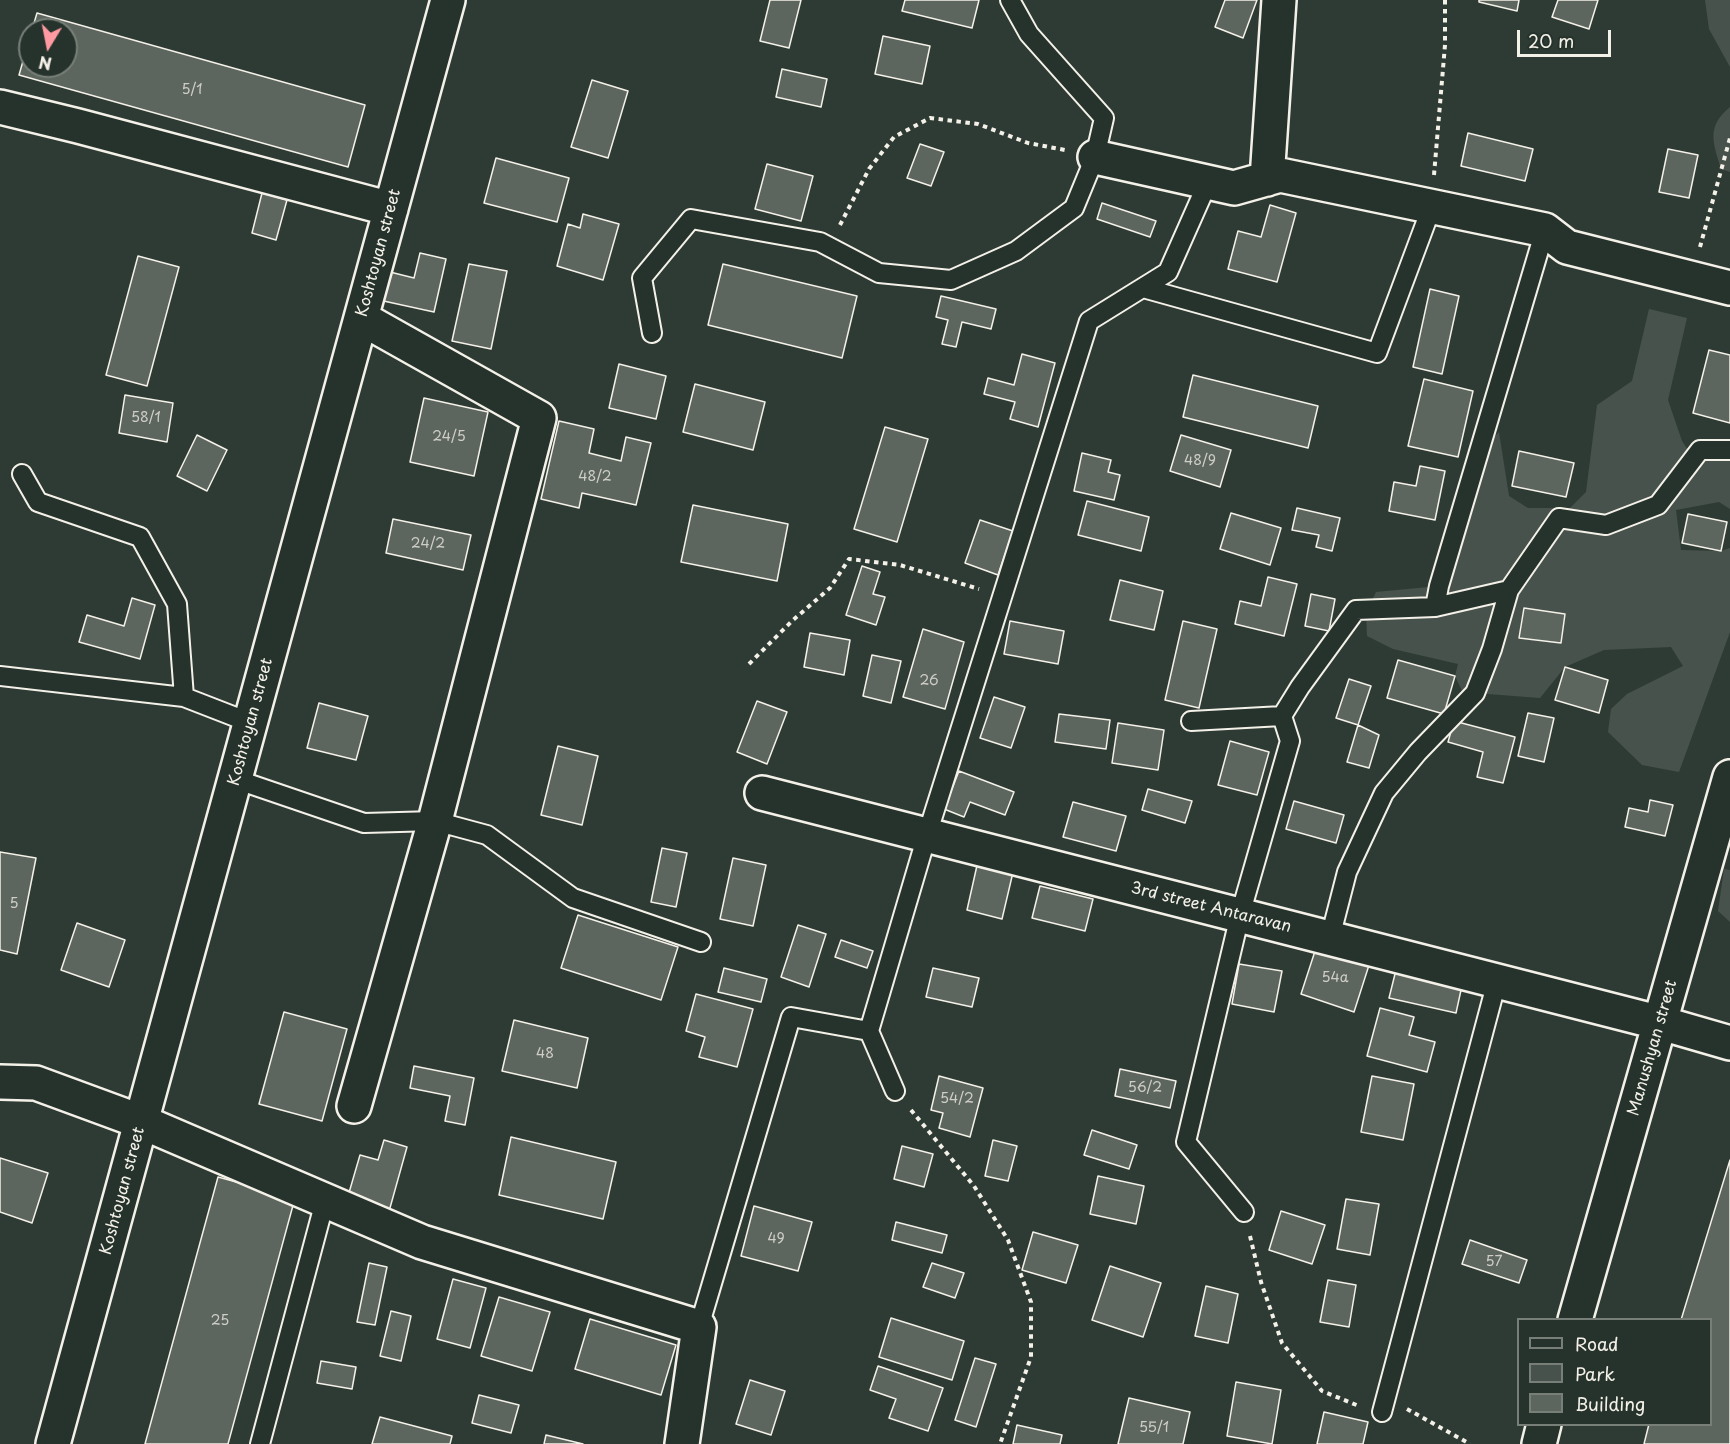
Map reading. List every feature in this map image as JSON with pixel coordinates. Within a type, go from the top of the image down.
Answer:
[{"type":"street","name":"Koshtoyan street","points":[[53,1444],[448,0]]},
{"type":"street","points":[[1267,179],[1279,0]]},
{"type":"street","points":[[0,107],[391,209]]},
{"type":"street","points":[[1095,157],[1234,188],[1280,175],[1432,206],[1545,231],[1567,247],[1730,288]]},
{"type":"street","points":[[354,1106],[435,821],[539,418],[361,318]]},
{"type":"street","name":"Manushyan street","points":[[1576,1318],[1730,777]]},
{"type":"street","name":"3rd street Antaravan","points":[[762,793],[1661,1023],[1730,1043]]},
{"type":"street","points":[[0,1082],[36,1083],[142,1122],[422,1242],[699,1327],[682,1444]]},
{"type":"street","points":[[1539,1444],[1544,1426]]},
{"type":"lane","points":[[652,333],[642,278],[691,219],[820,242],[879,273],[951,280],[1016,251],[1074,208],[1095,157],[1104,118],[1029,34],[1010,0]]},
{"type":"lane","points":[[895,1091],[869,1031],[927,835],[1089,321],[1168,272],[1208,182]]},
{"type":"lane","points":[[1143,288],[1377,353],[1432,206]]},
{"type":"lane","points":[[1435,607],[1439,586],[1545,231]]},
{"type":"lane","points":[[1330,938],[1347,872],[1384,793],[1418,752],[1475,693],[1492,649],[1509,590],[1559,518],[1606,525],[1658,505],[1700,450],[1730,450]]},
{"type":"lane","points":[[22,474],[38,502],[140,537],[177,603],[184,697]]},
{"type":"lane","points":[[1244,1212],[1186,1142],[1240,915],[1290,741],[1282,716],[1299,687],[1356,610],[1435,607],[1509,590]]},
{"type":"lane","points":[[0,676],[184,697],[251,723]]},
{"type":"lane","points":[[1191,721],[1282,716]]},
{"type":"lane","points":[[235,779],[364,823],[435,821],[487,835],[573,898],[701,942]]},
{"type":"lane","points":[[1382,1412],[1497,981]]},
{"type":"lane","points":[[699,1327],[791,1017],[869,1031]]},
{"type":"lane","points":[[260,1444],[325,1201]]},
{"type":"path","points":[[1432,206],[1445,45],[1445,0]]},
{"type":"path","points":[[831,248],[845,213],[869,169],[894,137],[930,118],[978,124],[1028,142],[1095,157]]},
{"type":"path","points":[[1691,278],[1730,138]]},
{"type":"path","points":[[749,664],[792,621],[830,588],[849,559],[900,566],[1002,597]]},
{"type":"path","points":[[895,1091],[974,1186],[1008,1240],[1031,1302],[1031,1357],[1000,1444]]},
{"type":"path","points":[[1244,1212],[1261,1282],[1282,1343],[1322,1391],[1375,1413],[1407,1409],[1470,1444]]},
{"type":"green space","points":[[1705,0],[1730,0],[1730,67],[1709,29]]},
{"type":"green space","points":[[1730,107],[1730,172],[1721,169],[1714,143],[1714,128],[1722,114]]},
{"type":"green space","points":[[1649,309],[1687,318],[1668,400],[1682,441],[1694,459],[1730,457],[1730,509],[1719,502],[1676,510],[1681,550],[1721,551],[1730,548],[1730,632],[1679,772],[1642,765],[1608,732],[1611,709],[1627,694],[1683,666],[1671,647],[1604,650],[1565,667],[1540,698],[1475,693],[1465,697],[1455,676],[1458,664],[1393,649],[1367,636],[1366,613],[1376,592],[1439,586],[1483,448],[1499,432],[1509,496],[1528,508],[1570,508],[1586,492],[1597,405],[1632,381]]},
{"type":"green space","points":[[1724,869],[1730,870],[1730,922],[1718,911]]},
{"type":"building","points":[[770,0],[801,0],[789,48],[760,41]]},
{"type":"building","points":[[905,0],[979,0],[972,28],[902,11]]},
{"type":"building","points":[[1225,0],[1257,0],[1243,38],[1215,27]]},
{"type":"building","points":[[1479,0],[1519,0],[1517,11],[1479,2]]},
{"type":"building","points":[[1558,0],[1598,0],[1589,29],[1552,17]]},
{"type":"building","points":[[37,13],[55,18],[36,18]]},
{"type":"building","points":[[78,24],[365,105],[348,167],[30,78],[78,78]]},
{"type":"building","points":[[883,36],[930,46],[922,84],[875,74]]},
{"type":"building","points":[[782,69],[827,79],[821,107],[776,97]]},
{"type":"building","points":[[592,80],[628,91],[608,158],[571,147]]},
{"type":"building","points":[[1468,133],[1533,149],[1525,181],[1461,166]]},
{"type":"building","points":[[920,144],[944,152],[931,186],[907,178]]},
{"type":"building","points":[[1668,149],[1698,155],[1689,198],[1659,192]]},
{"type":"building","points":[[496,158],[569,178],[557,222],[484,203]]},
{"type":"building","points":[[767,164],[813,176],[801,221],[755,209]]},
{"type":"building","points":[[262,193],[287,200],[276,240],[252,233]]},
{"type":"building","points":[[1102,203],[1156,221],[1150,237],[1097,219]]},
{"type":"building","points":[[1270,205],[1296,213],[1277,282],[1228,269],[1238,231],[1261,237]]},
{"type":"building","points":[[583,214],[619,224],[603,280],[557,266],[568,224],[580,228]]},
{"type":"building","points":[[420,253],[446,259],[434,312],[379,300],[386,271],[414,278]]},
{"type":"building","points":[[138,256],[179,267],[147,386],[106,375]]},
{"type":"building","points":[[469,264],[507,271],[491,349],[452,341]]},
{"type":"building","points":[[723,264],[857,296],[842,358],[708,325]]},
{"type":"building","points":[[1430,289],[1459,296],[1442,374],[1413,367]]},
{"type":"building","points":[[941,296],[996,309],[991,329],[962,322],[956,347],[942,344],[948,320],[936,317]]},
{"type":"building","points":[[1709,350],[1730,355],[1730,423],[1693,413]]},
{"type":"building","points":[[1022,354],[1055,363],[1038,427],[1010,419],[1015,402],[984,394],[988,378],[1014,385]]},
{"type":"building","points":[[619,364],[666,376],[656,419],[609,408]]},
{"type":"building","points":[[1193,375],[1318,406],[1308,448],[1183,417]]},
{"type":"building","points":[[1424,379],[1473,391],[1458,457],[1408,446]]},
{"type":"building","points":[[695,384],[765,402],[753,450],[683,432]]},
{"type":"building","points":[[125,395],[173,403],[167,442],[119,433]]},
{"type":"building","points":[[424,398],[488,412],[474,476],[410,462]]},
{"type":"building","points":[[559,421],[594,429],[589,453],[621,461],[626,437],[651,443],[636,505],[582,493],[579,508],[541,499]]},
{"type":"building","points":[[885,427],[928,439],[897,542],[854,529]]},
{"type":"building","points":[[197,435],[227,450],[207,491],[177,476]]},
{"type":"building","points":[[1181,435],[1231,450],[1220,487],[1170,471]]},
{"type":"building","points":[[1519,451],[1574,463],[1566,497],[1512,486]]},
{"type":"building","points":[[1082,453],[1111,460],[1108,472],[1120,475],[1114,500],[1074,491]]},
{"type":"building","points":[[1420,466],[1445,471],[1435,520],[1389,511],[1394,482],[1416,486]]},
{"type":"building","points":[[1087,501],[1149,517],[1141,551],[1078,535]]},
{"type":"building","points":[[693,505],[788,524],[777,581],[681,562]]},
{"type":"building","points":[[1297,508],[1340,518],[1332,551],[1316,547],[1319,535],[1292,530]]},
{"type":"building","points":[[1231,513],[1281,528],[1270,565],[1220,549]]},
{"type":"building","points":[[1688,514],[1727,522],[1721,551],[1682,543]]},
{"type":"building","points":[[393,519],[471,535],[463,570],[386,553]]},
{"type":"building","points":[[980,520],[1013,531],[998,575],[965,563]]},
{"type":"building","points":[[862,566],[880,572],[873,594],[885,597],[876,625],[846,615]]},
{"type":"building","points":[[1268,577],[1297,584],[1284,636],[1235,624],[1240,601],[1261,606]]},
{"type":"building","points":[[1120,580],[1163,591],[1154,630],[1110,620]]},
{"type":"building","points":[[1311,594],[1335,599],[1329,631],[1305,626]]},
{"type":"building","points":[[132,598],[155,605],[140,659],[79,642],[87,615],[124,626]]},
{"type":"building","points":[[1524,608],[1565,614],[1561,643],[1519,638]]},
{"type":"building","points":[[1010,621],[1064,631],[1058,664],[1004,654]]},
{"type":"building","points":[[1183,621],[1217,629],[1199,708],[1165,700]]},
{"type":"building","points":[[923,629],[964,642],[945,709],[903,697]]},
{"type":"building","points":[[810,633],[850,640],[844,675],[804,667]]},
{"type":"building","points":[[872,655],[901,661],[891,703],[863,696]]},
{"type":"building","points":[[1398,660],[1455,676],[1444,714],[1387,698]]},
{"type":"building","points":[[1565,667],[1608,680],[1599,713],[1555,700]]},
{"type":"building","points":[[1349,679],[1371,686],[1358,725],[1336,718]]},
{"type":"building","points":[[994,697],[1025,707],[1011,748],[980,738]]},
{"type":"building","points":[[757,701],[787,712],[767,764],[737,752]]},
{"type":"building","points":[[319,703],[368,716],[356,760],[307,748]]},
{"type":"building","points":[[1528,713],[1554,718],[1544,762],[1518,756]]},
{"type":"building","points":[[1059,714],[1110,720],[1106,749],[1055,742]]},
{"type":"building","points":[[1454,721],[1515,737],[1503,783],[1477,777],[1483,752],[1448,742]]},
{"type":"building","points":[[1118,723],[1164,730],[1158,770],[1112,763]]},
{"type":"building","points":[[1358,725],[1379,735],[1369,768],[1347,762]]},
{"type":"building","points":[[1230,741],[1269,752],[1257,795],[1218,785]]},
{"type":"building","points":[[558,746],[598,756],[582,825],[541,815]]},
{"type":"building","points":[[959,771],[1014,792],[1005,815],[970,802],[964,817],[944,809]]},
{"type":"building","points":[[1148,789],[1192,801],[1185,823],[1142,810]]},
{"type":"building","points":[[1650,800],[1673,805],[1665,836],[1625,827],[1629,808],[1648,812]]},
{"type":"building","points":[[1294,801],[1344,815],[1336,843],[1286,829]]},
{"type":"building","points":[[1073,802],[1126,816],[1116,851],[1063,837]]},
{"type":"building","points":[[662,848],[687,853],[676,907],[651,902]]},
{"type":"building","points":[[0,852],[36,858],[17,954],[0,950]]},
{"type":"building","points":[[733,858],[766,865],[753,926],[720,919]]},
{"type":"building","points":[[978,861],[1014,868],[1002,919],[967,910]]},
{"type":"building","points":[[1040,886],[1093,899],[1085,931],[1032,918]]},
{"type":"building","points":[[578,915],[678,947],[661,1000],[561,968]]},
{"type":"building","points":[[77,923],[125,940],[109,987],[61,970]]},
{"type":"building","points":[[798,925],[826,934],[809,987],[781,977]]},
{"type":"building","points":[[841,940],[873,951],[867,968],[835,957]]},
{"type":"building","points":[[1317,945],[1370,962],[1354,1012],[1301,994]]},
{"type":"building","points":[[1239,964],[1282,971],[1274,1012],[1232,1004]]},
{"type":"building","points":[[1397,966],[1463,981],[1456,1013],[1389,998]]},
{"type":"building","points":[[724,968],[767,979],[761,1002],[718,992]]},
{"type":"building","points":[[933,968],[979,978],[972,1007],[926,997]]},
{"type":"building","points":[[696,994],[753,1009],[737,1067],[699,1057],[705,1037],[686,1031]]},
{"type":"building","points":[[1380,1008],[1414,1017],[1409,1035],[1435,1042],[1427,1072],[1367,1056]]},
{"type":"building","points":[[284,1012],[347,1029],[322,1121],[259,1104]]},
{"type":"building","points":[[514,1020],[588,1038],[577,1088],[502,1071]]},
{"type":"building","points":[[414,1066],[474,1078],[465,1125],[445,1121],[450,1096],[410,1088]]},
{"type":"building","points":[[1120,1069],[1176,1081],[1170,1108],[1115,1096]]},
{"type":"building","points":[[939,1076],[983,1088],[970,1137],[939,1128],[943,1113],[931,1110]]},
{"type":"building","points":[[1372,1076],[1414,1084],[1403,1140],[1361,1132]]},
{"type":"building","points":[[1092,1130],[1137,1145],[1129,1169],[1084,1155]]},
{"type":"building","points":[[511,1137],[616,1162],[603,1219],[499,1195]]},
{"type":"building","points":[[384,1140],[407,1147],[388,1215],[346,1203],[360,1155],[378,1160]]},
{"type":"building","points":[[993,1140],[1017,1146],[1008,1181],[985,1176]]},
{"type":"building","points":[[902,1146],[933,1154],[924,1187],[894,1179]]},
{"type":"building","points":[[0,1158],[48,1173],[32,1223],[0,1212]]},
{"type":"building","points":[[1730,1160],[1730,1444],[1644,1444],[1648,1426],[1712,1426],[1712,1318],[1682,1318]]},
{"type":"building","points":[[1098,1176],[1144,1186],[1136,1224],[1090,1214]]},
{"type":"building","points":[[218,1177],[295,1198],[228,1444],[145,1444]]},
{"type":"building","points":[[1346,1199],[1379,1204],[1370,1255],[1337,1249]]},
{"type":"building","points":[[754,1206],[812,1222],[798,1271],[741,1256]]},
{"type":"building","points":[[1281,1211],[1325,1225],[1312,1264],[1269,1250]]},
{"type":"building","points":[[896,1222],[947,1235],[942,1253],[892,1240]]},
{"type":"building","points":[[1033,1232],[1078,1245],[1066,1283],[1022,1270]]},
{"type":"building","points":[[1470,1240],[1527,1260],[1519,1283],[1462,1264]]},
{"type":"building","points":[[369,1263],[387,1267],[375,1325],[357,1322]]},
{"type":"building","points":[[932,1263],[964,1273],[955,1298],[923,1287]]},
{"type":"building","points":[[1110,1266],[1161,1283],[1143,1337],[1092,1320]]},
{"type":"building","points":[[453,1279],[486,1288],[470,1348],[437,1339]]},
{"type":"building","points":[[1328,1280],[1356,1285],[1349,1327],[1320,1322]]},
{"type":"building","points":[[1206,1286],[1238,1294],[1228,1343],[1195,1336]]},
{"type":"building","points":[[499,1297],[550,1312],[532,1371],[481,1356]]},
{"type":"building","points":[[391,1311],[411,1316],[401,1361],[380,1356]]},
{"type":"building","points":[[891,1318],[964,1341],[952,1380],[879,1357]]},
{"type":"building","points":[[590,1319],[676,1345],[661,1395],[575,1369]]},
{"type":"building","points":[[975,1358],[996,1364],[976,1427],[955,1420]]},
{"type":"building","points":[[321,1361],[356,1367],[352,1389],[317,1383]]},
{"type":"building","points":[[878,1366],[943,1388],[928,1431],[889,1418],[896,1399],[870,1390]]},
{"type":"building","points":[[750,1380],[785,1391],[771,1435],[736,1424]]},
{"type":"building","points":[[1236,1382],[1281,1390],[1272,1444],[1227,1436]]},
{"type":"building","points":[[479,1395],[519,1405],[511,1433],[472,1423]]},
{"type":"building","points":[[1129,1398],[1190,1412],[1183,1444],[1118,1444]]},
{"type":"building","points":[[1324,1412],[1368,1422],[1363,1444],[1317,1444]]},
{"type":"building","points":[[380,1417],[452,1436],[450,1444],[372,1444]]},
{"type":"building","points":[[1017,1425],[1062,1435],[1060,1444],[1013,1444]]},
{"type":"building","points":[[546,1435],[583,1444],[544,1444]]}]
